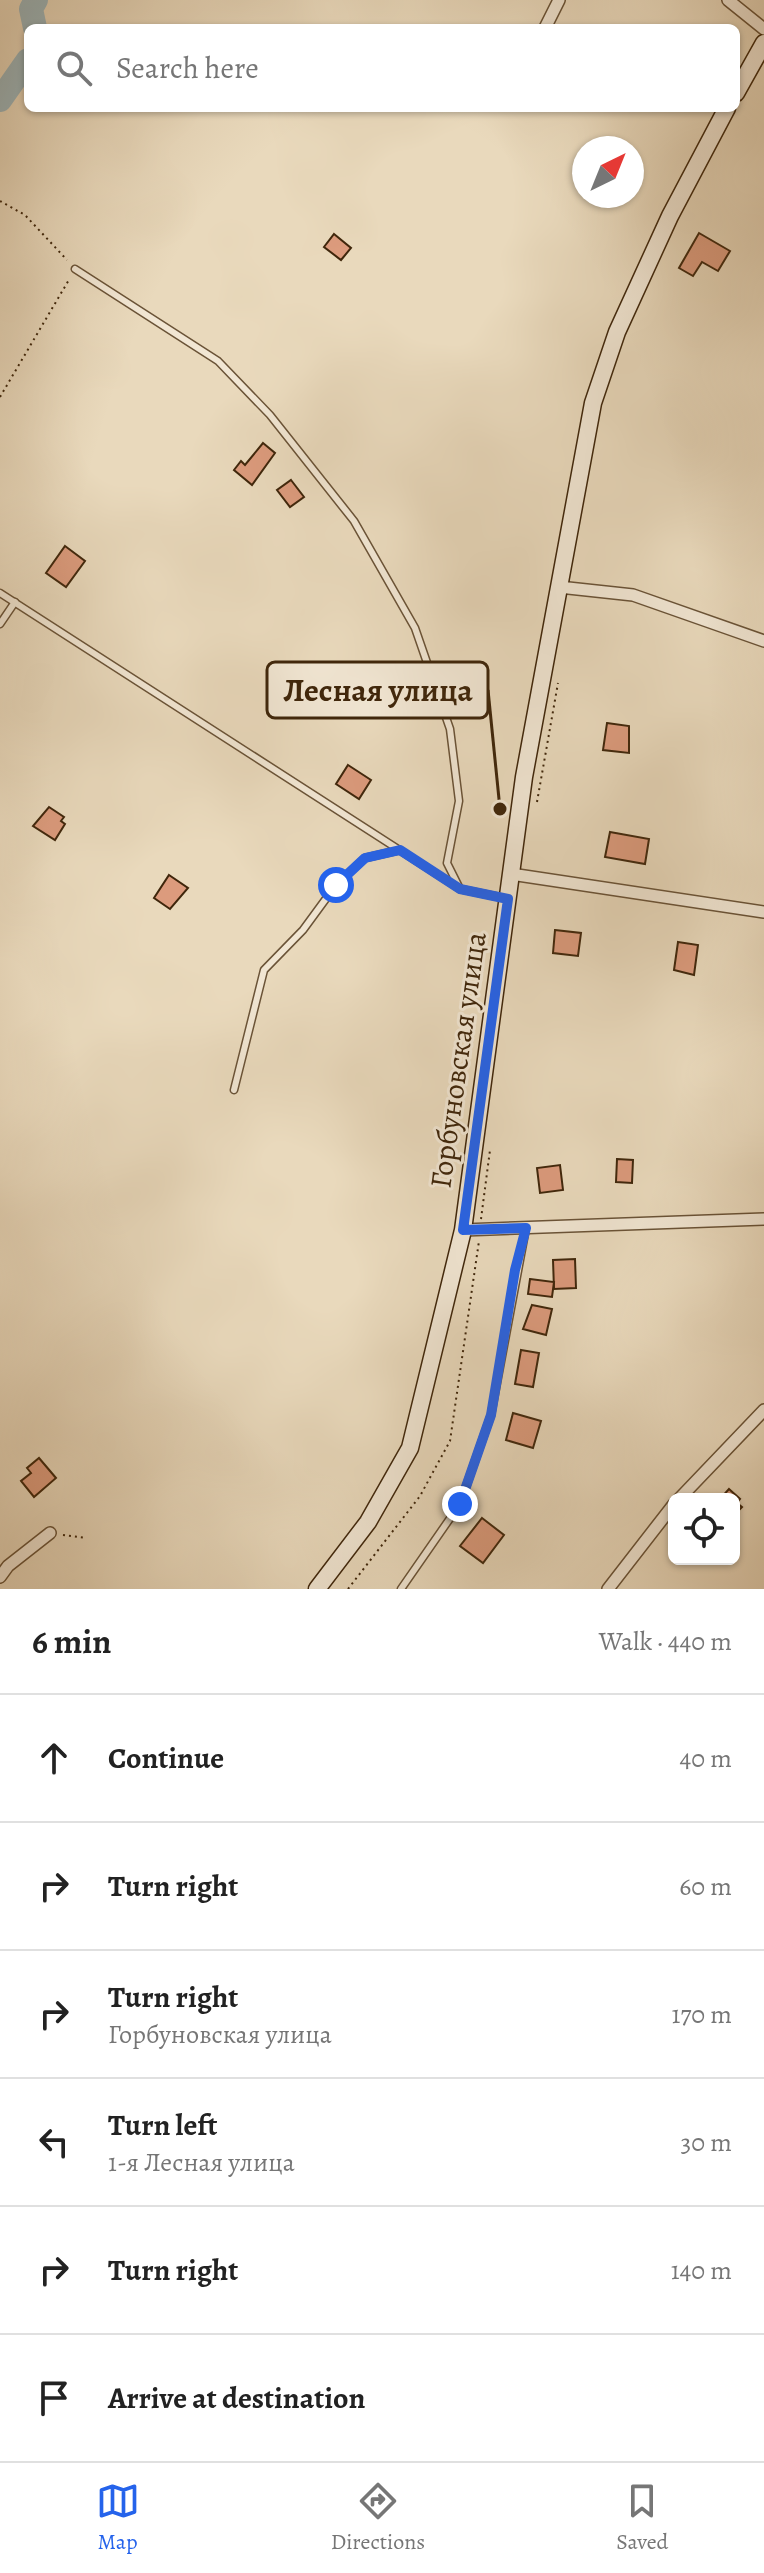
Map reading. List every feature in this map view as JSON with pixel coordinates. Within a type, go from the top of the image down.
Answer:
[{"type":"main road","points":[[740,86],[764,43]]},
{"type":"main road","name":"Горбуновская улица","points":[[323,1587],[368,1522],[410,1448],[463,1230],[524,777],[593,403],[617,332],[670,216],[725,112]]},
{"type":"street","points":[[547,24],[559,0]]},
{"type":"street","points":[[728,0],[764,29]]},
{"type":"street","points":[[559,587],[633,595],[764,641]]},
{"type":"street","points":[[511,874],[764,912]]},
{"type":"street","points":[[463,1230],[764,1219]]},
{"type":"street","points":[[685,1493],[764,1410]]},
{"type":"street","points":[[608,1589],[668,1512]]},
{"type":"street","points":[[0,1577],[8,1566],[50,1533]]},
{"type":"lane","points":[[75,269],[218,361],[270,415],[354,521],[415,628],[450,729],[459,801],[447,863],[460,889]]},
{"type":"lane","points":[[0,593],[460,889],[508,899]]},
{"type":"lane","points":[[0,624],[15,602]]},
{"type":"lane","points":[[234,1090],[264,970],[303,930],[336,885],[365,858],[400,850]]},
{"type":"lane","points":[[401,1589],[460,1504],[491,1415],[515,1270],[526,1228]]},
{"type":"path","points":[[0,201],[25,215],[75,269],[0,397]]},
{"type":"path","points":[[536,807],[559,677]]},
{"type":"path","points":[[348,1589],[420,1496],[450,1441],[492,1137]]},
{"type":"path","points":[[50,1533],[86,1538]]},
{"type":"building","points":[[699,233],[730,251],[718,271],[702,262],[693,276],[679,268]]},
{"type":"building","points":[[334,234],[351,248],[341,260],[324,247]]},
{"type":"building","points":[[263,443],[275,453],[252,485],[234,470],[241,461],[245,465]]},
{"type":"building","points":[[291,480],[304,497],[290,507],[277,490]]},
{"type":"building","points":[[65,546],[85,561],[66,587],[46,573]]},
{"type":"building","points":[[607,723],[629,726],[629,753],[603,750]]},
{"type":"building","points":[[348,765],[371,780],[359,799],[336,784]]},
{"type":"building","points":[[49,807],[64,817],[61,821],[65,824],[55,840],[33,826]]},
{"type":"building","points":[[610,832],[649,839],[645,864],[605,857]]},
{"type":"building","points":[[169,875],[188,888],[170,909],[154,898]]},
{"type":"building","points":[[555,930],[581,933],[578,956],[553,953]]},
{"type":"building","points":[[678,942],[698,945],[694,975],[674,970]]},
{"type":"building","points":[[617,1159],[633,1160],[632,1183],[616,1182]]},
{"type":"building","points":[[560,1165],[563,1190],[540,1193],[537,1168]]},
{"type":"building","points":[[575,1259],[576,1288],[554,1289],[553,1260]]},
{"type":"building","points":[[530,1279],[554,1282],[552,1297],[528,1294]]},
{"type":"building","points":[[532,1305],[552,1309],[546,1335],[523,1329]]},
{"type":"building","points":[[521,1350],[539,1353],[533,1387],[515,1384]]},
{"type":"building","points":[[513,1413],[541,1421],[533,1448],[506,1440]]},
{"type":"building","points":[[39,1458],[56,1478],[34,1497],[21,1481],[31,1473],[27,1468]]},
{"type":"building","points":[[482,1518],[504,1535],[483,1563],[460,1546]]},
{"type":"waterway","points":[[34,24],[31,9],[36,0]]},
{"type":"waterway","points":[[0,100],[24,66]]},
{"type":"place","name":"Лесная улица","points":[[500,809]]},
{"type":"route","points":[[336,885],[365,858],[400,850],[460,889],[508,899],[463,1230],[526,1228],[515,1270],[491,1415],[460,1504]]}]
